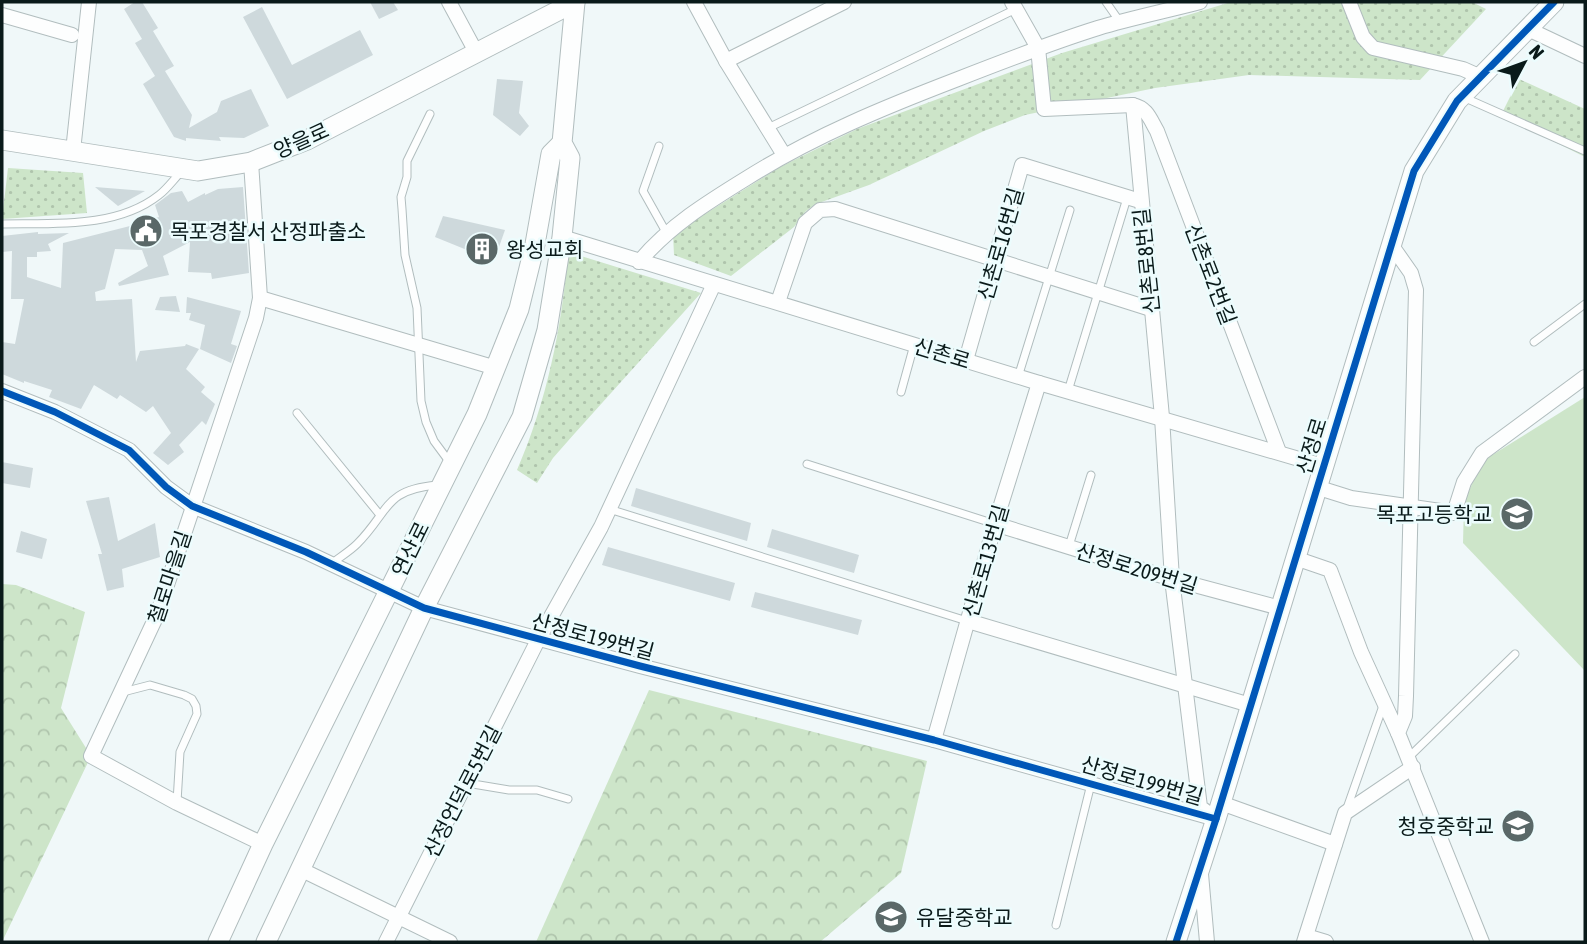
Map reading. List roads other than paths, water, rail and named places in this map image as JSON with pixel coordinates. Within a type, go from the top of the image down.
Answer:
[{"type":"street","points":[[73,151],[89,2]]},
{"type":"street","points":[[449,2],[476,52]]},
{"type":"street","name":"양을로","points":[[2,140],[198,171],[251,162],[307,140],[575,2]]},
{"type":"street","name":"연산로","points":[[266,942],[424,608],[522,417],[547,330],[562,237],[570,158],[562,142],[575,2]]},
{"type":"street","points":[[694,2],[726,61],[784,155]]},
{"type":"street","points":[[726,61],[844,2]]},
{"type":"street","points":[[639,262],[666,232],[730,188],[784,155],[849,122],[1038,48],[1200,2]]},
{"type":"street","points":[[1349,2],[1363,37],[1373,48],[1463,69],[1481,77]]},
{"type":"street","name":"산정로","points":[[1176,942],[1414,171],[1440,125],[1462,96],[1554,2]]},
{"type":"street","points":[[1014,5],[1038,48],[1044,109],[1133,105]]},
{"type":"street","points":[[2,15],[72,35]]},
{"type":"street","points":[[1528,29],[1585,55]]},
{"type":"street","name":"신촌로8번길","points":[[1133,105],[1134,199],[1151,309],[1162,417],[1172,579],[1184,685],[1200,807],[1218,811]]},
{"type":"street","name":"신촌로2번길","points":[[1133,105],[1142,107],[1147,112],[1157,131],[1279,452]]},
{"type":"street","name":"연산로","points":[[218,942],[263,845],[477,414],[519,309],[535,244],[551,154],[562,142]]},
{"type":"street","name":"철로마을길","points":[[251,162],[260,298],[256,318],[157,615],[91,757],[263,845]]},
{"type":"street","name":"신촌로16번길","points":[[966,360],[1022,165],[1134,199]]},
{"type":"street","points":[[778,302],[806,223],[820,210],[835,209],[1151,309]]},
{"type":"street","name":"신촌로","points":[[562,237],[1018,377],[1323,466]]},
{"type":"street","points":[[1390,243],[1411,273],[1416,290],[1406,696],[1405,716],[1398,733]]},
{"type":"street","name":"산정언덕로5번길","points":[[386,942],[538,640],[609,509],[713,284]]},
{"type":"street","points":[[260,298],[496,368]]},
{"type":"street","points":[[1316,488],[1351,498],[1454,513],[1464,482],[1482,453],[1585,377]]},
{"type":"street","name":"신촌로13번길","points":[[934,740],[995,524],[1039,383]]},
{"type":"street","name":"산정로199번길","points":[[2,391],[55,412],[129,450],[166,487],[192,506],[237,522],[424,608],[538,640],[934,740],[1091,784],[1218,811],[1335,844]]},
{"type":"street","name":"산정로209번길","points":[[995,524],[1172,579],[1280,608]]},
{"type":"street","points":[[1295,558],[1330,570],[1361,652],[1411,762],[1482,942]]},
{"type":"street","points":[[968,621],[1250,705]]},
{"type":"street","points":[[1326,942],[1305,939],[1345,813],[1411,762]]},
{"type":"street","points":[[1200,867],[1206,942]]},
{"type":"street","points":[[300,869],[450,942]]},
{"type":"lane","points":[[1106,2],[1120,23]]},
{"type":"lane","points":[[768,128],[1014,5]]},
{"type":"lane","points":[[1462,96],[1585,151]]},
{"type":"lane","points":[[430,114],[407,161],[407,177],[401,197],[405,255],[417,308],[421,401],[434,441],[451,465]]},
{"type":"lane","points":[[659,146],[643,191],[666,232]]},
{"type":"lane","points":[[2,224],[104,219],[130,212],[158,196],[184,169]]},
{"type":"lane","points":[[1068,391],[1098,292],[1134,199]]},
{"type":"lane","points":[[1018,377],[1070,210]]},
{"type":"lane","points":[[1534,342],[1585,304]]},
{"type":"lane","points":[[901,392],[915,345]]},
{"type":"lane","points":[[298,413],[380,515]]},
{"type":"lane","points":[[807,464],[995,524]]},
{"type":"lane","points":[[1069,547],[1091,475]]},
{"type":"lane","points":[[331,564],[357,544],[394,498],[409,489],[441,485]]},
{"type":"lane","points":[[609,509],[968,621]]},
{"type":"lane","points":[[1411,762],[1515,654]]},
{"type":"lane","points":[[123,692],[150,685],[184,695],[192,699],[196,706],[197,714],[180,751],[177,803]]},
{"type":"lane","points":[[1345,813],[1385,703]]},
{"type":"lane","points":[[466,783],[509,790],[537,790],[568,799]]},
{"type":"lane","points":[[1056,925],[1091,784]]},
{"type":"place","name":"목포경찰서 산정파출소","points":[[146,231]]},
{"type":"place","name":"왕성교회","points":[[482,249]]},
{"type":"place","name":"목포고등학교","points":[[1517,514]]},
{"type":"place","name":"청호중학교","points":[[1518,826]]},
{"type":"place","name":"유달중학교","points":[[891,917]]}]
